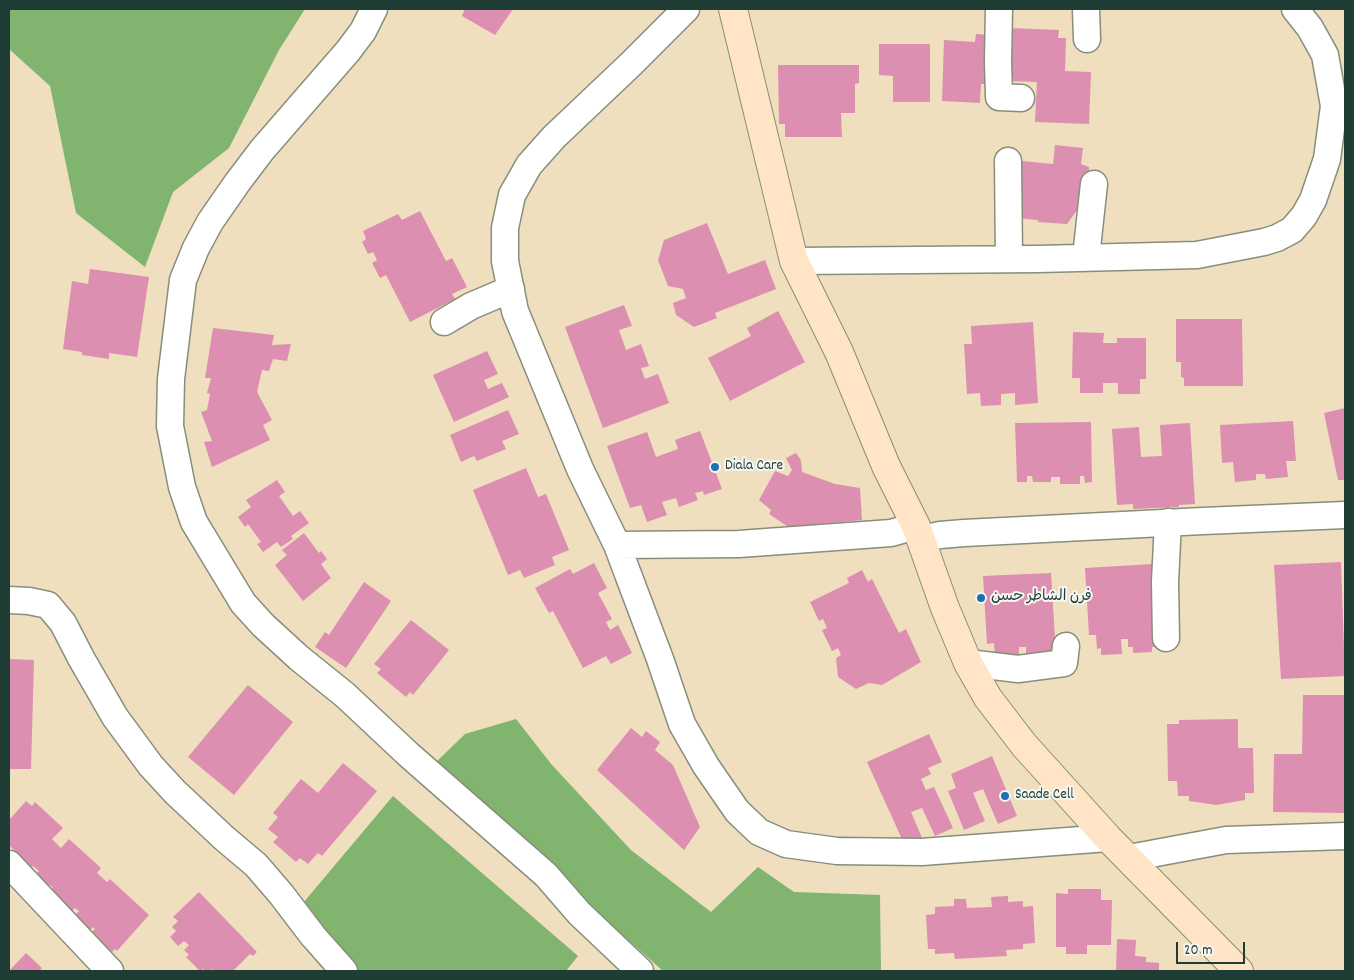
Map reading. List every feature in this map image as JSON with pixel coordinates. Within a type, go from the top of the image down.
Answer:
[{"type":"street","points":[[374,9],[363,31],[348,51],[262,150],[210,222],[182,280],[171,380],[170,426],[183,493],[194,522],[243,603],[272,635],[345,694],[409,754],[546,875],[579,913],[640,971]]},
{"type":"street","points":[[686,9],[554,137],[529,165],[512,195],[505,228],[505,261],[515,311],[573,451],[617,545],[660,659],[682,724],[706,766],[737,811],[759,832],[786,844],[837,851],[922,852],[1108,838]]},
{"type":"street","points":[[733,9],[794,261],[839,352],[886,466],[919,533],[945,608],[968,663],[988,698],[1024,745],[1108,838],[1239,971]]},
{"type":"street","points":[[1000,9],[998,60],[1000,97],[1021,98]]},
{"type":"street","points":[[1086,9],[1087,39]]},
{"type":"street","points":[[794,261],[1009,259],[1197,254],[1277,238],[1292,230],[1304,216],[1320,181],[1340,106],[1325,55],[1310,28],[1295,9]]},
{"type":"street","points":[[1008,161],[1009,259]]},
{"type":"street","points":[[1086,257],[1094,184]]},
{"type":"street","points":[[444,322],[471,306],[511,289]]},
{"type":"street","points":[[617,545],[739,544],[891,533],[940,535],[1168,522],[1345,515]]},
{"type":"street","points":[[1166,638],[1165,582],[1168,522]]},
{"type":"street","points":[[9,600],[29,601],[48,605],[63,623],[115,717],[151,766],[175,792],[256,865],[344,971]]},
{"type":"street","points":[[968,663],[1018,670],[1064,663],[1066,646]]},
{"type":"street","points":[[1129,858],[1226,840],[1345,836]]},
{"type":"street","points":[[9,864],[110,971]]},
{"type":"green space","points":[[9,9],[305,9],[279,50],[229,148],[173,192],[145,267],[76,213],[50,86],[9,49]]},
{"type":"green space","points":[[516,719],[552,765],[631,850],[711,912],[758,867],[794,892],[880,895],[881,971],[663,971],[432,766],[465,734]]},
{"type":"green space","points":[[393,796],[578,956],[566,971],[354,971],[298,909]]},
{"type":"building","points":[[465,9],[513,9],[495,35],[462,16]]},
{"type":"building","points":[[1008,28],[1059,30],[1058,38],[1066,38],[1065,71],[1091,72],[1089,124],[1035,122],[1037,82],[1007,81]]},
{"type":"building","points":[[976,34],[992,35],[990,84],[981,84],[980,103],[942,101],[944,40],[975,42]]},
{"type":"building","points":[[879,44],[930,44],[930,102],[893,102],[893,76],[879,75]]},
{"type":"building","points":[[778,65],[859,65],[859,83],[855,84],[855,113],[841,113],[842,137],[785,137],[785,124],[779,124]]},
{"type":"building","points":[[1055,145],[1083,148],[1081,164],[1089,167],[1089,194],[1067,224],[1016,218],[1022,161],[1053,164]]},
{"type":"building","points":[[420,211],[446,261],[452,258],[467,287],[452,294],[455,299],[410,322],[386,275],[380,278],[372,263],[377,260],[373,252],[368,254],[362,242],[366,239],[363,231],[398,214],[402,220]]},
{"type":"building","points":[[707,223],[728,274],[765,260],[776,289],[715,313],[717,318],[694,327],[676,315],[673,303],[686,298],[683,289],[668,286],[658,260],[664,240]]},
{"type":"building","points":[[90,269],[149,277],[137,357],[109,353],[109,359],[82,355],[82,352],[63,349],[72,281],[88,284]]},
{"type":"building","points":[[624,305],[632,326],[619,330],[626,350],[641,344],[649,366],[641,368],[645,379],[658,374],[669,403],[603,428],[565,327]]},
{"type":"building","points":[[778,311],[805,362],[730,401],[708,358],[751,336],[747,328]]},
{"type":"building","points":[[1176,319],[1242,319],[1243,386],[1184,386],[1184,378],[1181,377],[1181,362],[1176,362]]},
{"type":"building","points":[[1033,322],[1038,403],[1015,405],[1015,393],[1001,394],[1001,405],[981,406],[980,393],[967,394],[964,344],[972,344],[971,326]]},
{"type":"building","points":[[213,328],[274,335],[272,345],[291,344],[287,361],[273,359],[269,371],[262,370],[257,392],[272,420],[263,425],[270,440],[212,467],[204,442],[212,441],[201,412],[207,410],[210,394],[207,393],[211,378],[205,378]]},
{"type":"building","points":[[1073,332],[1104,333],[1103,343],[1117,343],[1117,338],[1146,338],[1146,379],[1140,379],[1140,394],[1118,394],[1118,383],[1103,383],[1103,393],[1080,393],[1080,378],[1072,378]]},
{"type":"building","points":[[487,351],[498,374],[484,380],[488,389],[502,383],[509,397],[454,422],[433,375]]},
{"type":"building","points":[[1345,408],[1345,480],[1338,480],[1324,413]]},
{"type":"building","points":[[508,410],[519,434],[502,441],[506,449],[477,461],[474,456],[461,462],[450,435]]},
{"type":"building","points":[[1293,421],[1296,461],[1286,461],[1288,477],[1266,479],[1265,474],[1256,474],[1256,480],[1235,482],[1233,462],[1222,463],[1220,425]]},
{"type":"building","points":[[1091,422],[1092,482],[1085,483],[1084,476],[1080,476],[1080,484],[1060,484],[1060,477],[1051,477],[1051,482],[1033,482],[1032,476],[1027,476],[1027,482],[1017,482],[1015,423]]},
{"type":"building","points":[[1190,423],[1195,504],[1179,505],[1179,507],[1133,509],[1133,504],[1117,505],[1112,429],[1139,427],[1141,457],[1162,456],[1160,425]]},
{"type":"building","points":[[700,431],[722,489],[704,495],[703,491],[695,493],[698,500],[679,507],[676,498],[662,502],[667,515],[647,522],[641,505],[630,508],[607,446],[647,432],[656,457],[678,449],[675,440]]},
{"type":"building","points":[[796,453],[801,460],[802,472],[835,484],[860,488],[862,520],[790,528],[769,514],[771,510],[759,500],[775,471],[788,476],[792,470],[786,458]]},
{"type":"building","points":[[526,468],[538,497],[546,494],[569,550],[552,557],[555,565],[524,578],[520,570],[508,575],[473,490]]},
{"type":"building","points":[[277,480],[285,492],[279,496],[293,516],[300,511],[309,523],[291,536],[293,539],[281,547],[277,542],[263,552],[257,544],[261,542],[248,524],[245,527],[238,517],[251,507],[246,500]]},
{"type":"building","points":[[304,533],[319,553],[321,551],[327,559],[321,564],[331,578],[303,601],[275,565],[287,555],[282,550]]},
{"type":"building","points":[[1341,562],[1345,676],[1281,679],[1274,565]]},
{"type":"building","points":[[594,563],[607,588],[598,593],[612,619],[606,622],[610,630],[618,625],[632,653],[611,664],[606,656],[583,668],[553,611],[549,613],[535,588],[570,569],[573,574]]},
{"type":"building","points":[[1153,564],[1158,647],[1152,647],[1152,652],[1133,653],[1133,647],[1128,647],[1128,639],[1121,639],[1122,654],[1101,655],[1101,648],[1097,649],[1096,635],[1089,635],[1085,568]]},
{"type":"building","points":[[862,570],[868,582],[872,579],[899,633],[906,629],[921,662],[882,685],[869,683],[856,689],[838,677],[836,658],[841,655],[838,648],[832,651],[822,630],[827,628],[823,619],[819,621],[810,602],[849,583],[847,578]]},
{"type":"building","points":[[1051,573],[1056,655],[1026,655],[1026,647],[1019,647],[1019,662],[995,656],[994,643],[987,644],[983,576]]},
{"type":"building","points":[[364,582],[391,601],[346,668],[315,647],[325,632],[329,635]]},
{"type":"building","points":[[411,620],[449,650],[413,695],[410,692],[406,697],[377,673],[381,669],[374,664]]},
{"type":"building","points":[[9,659],[34,660],[31,769],[9,769]]},
{"type":"building","points":[[248,685],[293,722],[234,795],[188,757]]},
{"type":"building","points":[[1303,695],[1345,695],[1345,813],[1273,812],[1274,754],[1302,754]]},
{"type":"building","points":[[1238,719],[1238,748],[1253,748],[1254,793],[1245,793],[1245,800],[1216,805],[1189,801],[1189,796],[1178,796],[1177,781],[1168,781],[1167,724],[1179,724],[1179,720]]},
{"type":"building","points":[[631,728],[642,737],[646,731],[660,742],[655,750],[673,765],[700,827],[684,850],[597,770]]},
{"type":"building","points":[[929,734],[942,762],[928,768],[931,774],[921,779],[926,790],[934,787],[953,828],[935,836],[922,808],[911,812],[923,840],[906,848],[867,762]]},
{"type":"building","points":[[992,756],[1017,816],[998,824],[983,789],[973,793],[985,821],[964,830],[948,791],[956,788],[951,774]]},
{"type":"building","points":[[343,763],[377,791],[322,856],[318,853],[308,864],[300,858],[296,862],[273,842],[278,837],[268,829],[278,817],[273,813],[301,779],[318,793]]},
{"type":"building","points":[[26,801],[32,806],[35,802],[63,828],[52,839],[61,848],[69,839],[101,868],[97,873],[107,882],[110,879],[149,915],[117,951],[115,949],[112,952],[91,933],[95,929],[93,927],[88,932],[75,915],[79,911],[75,908],[71,912],[50,891],[53,888],[50,885],[46,890],[33,877],[39,871],[33,866],[28,871],[12,856],[16,852],[9,845],[9,820]]},
{"type":"building","points":[[1068,889],[1101,889],[1101,900],[1112,900],[1111,945],[1087,945],[1087,954],[1066,954],[1066,947],[1056,947],[1056,893],[1068,894]]},
{"type":"building","points":[[199,892],[257,952],[253,956],[250,954],[235,971],[215,971],[212,969],[205,971],[203,969],[200,971],[186,957],[189,955],[184,950],[189,945],[184,941],[178,946],[170,937],[176,931],[172,927],[178,921],[173,917]]},
{"type":"building","points":[[1008,896],[1008,902],[1023,901],[1023,907],[1033,906],[1035,943],[1023,944],[1023,949],[1006,950],[1007,956],[955,959],[954,953],[935,954],[935,949],[928,949],[926,915],[935,914],[935,907],[954,906],[954,899],[966,899],[967,908],[992,907],[991,897]]},
{"type":"building","points":[[1117,939],[1136,940],[1135,956],[1146,957],[1146,962],[1159,963],[1159,971],[1116,971]]},
{"type":"building","points":[[26,953],[42,968],[39,971],[9,971]]},
{"type":"place","name":"Diala Care","points":[[715,467]]},
{"type":"place","name":"فرن الشاطر حسن","points":[[981,598]]},
{"type":"place","name":"Saade Cell","points":[[1005,796]]}]
